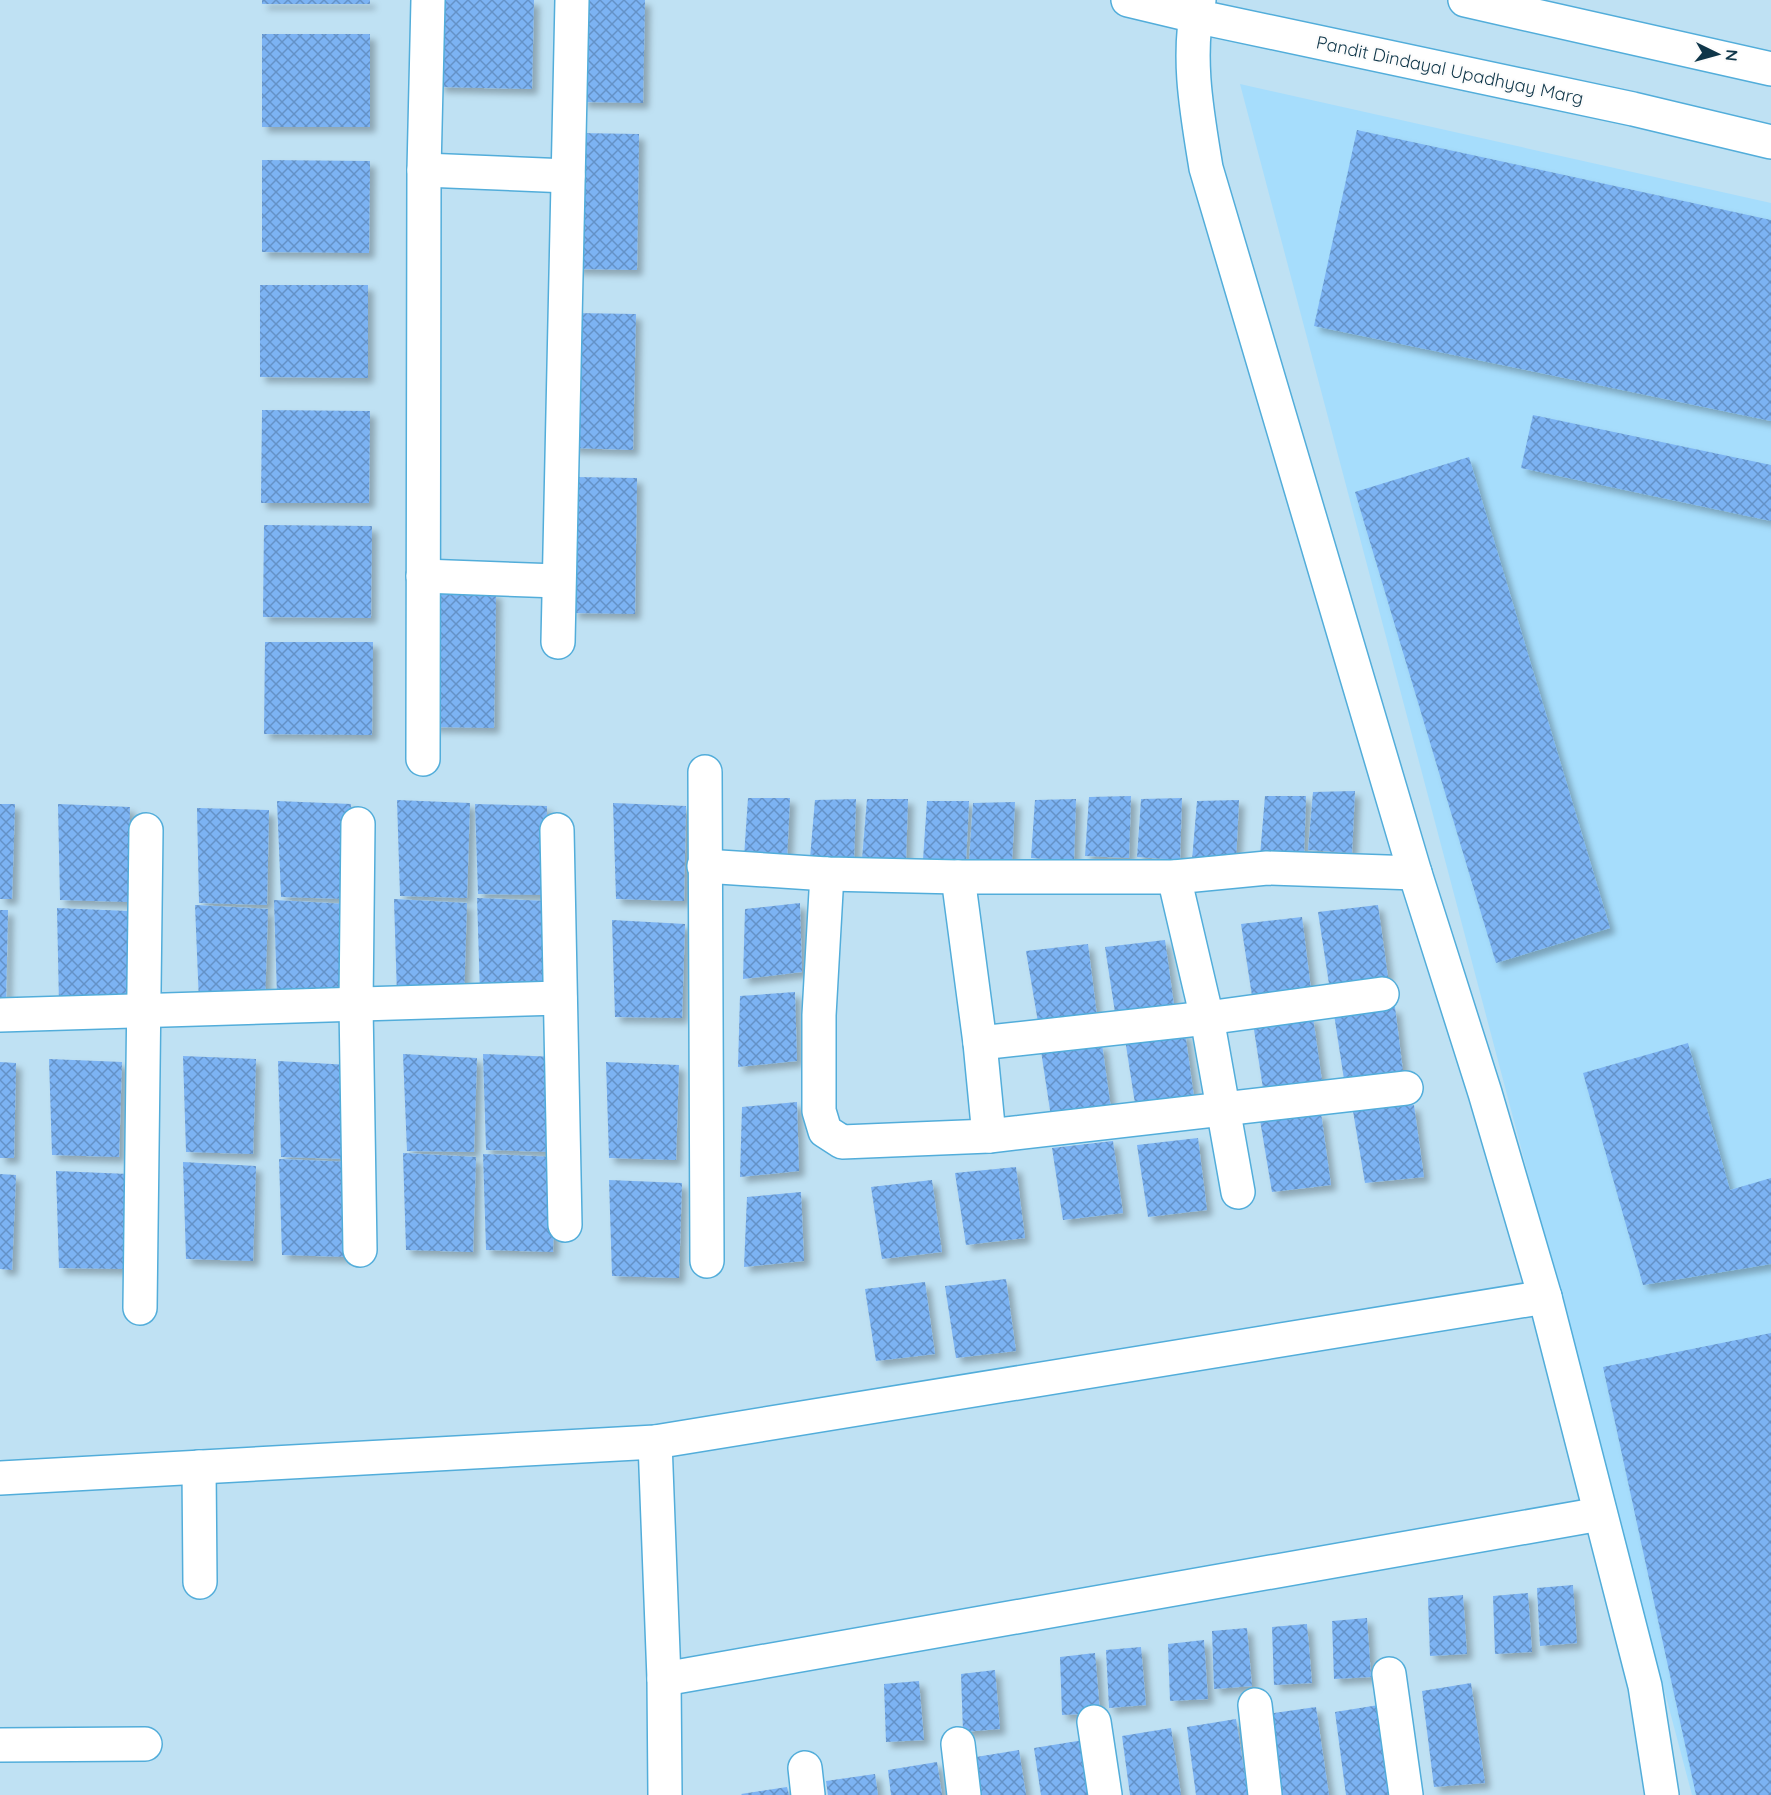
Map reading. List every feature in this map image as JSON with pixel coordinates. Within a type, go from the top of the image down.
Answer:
[{"type":"street","points":[[423,759],[424,170],[428,0]]},
{"type":"street","points":[[558,642],[572,0]]},
{"type":"street","name":"Pandit Dindayal Upadhyay Marg","points":[[1128,0],[1197,8],[1771,142]]},
{"type":"street","points":[[1465,0],[1771,69]]},
{"type":"street","points":[[1197,8],[1193,90],[1206,168],[1415,873],[1485,1093],[1545,1297],[1645,1686],[1662,1795]]},
{"type":"street","points":[[424,170],[568,176]]},
{"type":"street","points":[[423,576],[558,581]]},
{"type":"street","points":[[705,772],[707,1260]]},
{"type":"street","points":[[358,824],[356,1005],[360,1250]]},
{"type":"street","points":[[140,1308],[146,830]]},
{"type":"street","points":[[557,830],[565,1225]]},
{"type":"street","points":[[704,866],[827,874],[957,877],[1174,877],[1267,868],[1415,873]]},
{"type":"street","points":[[827,874],[819,1015],[819,1111],[825,1131],[842,1142],[989,1136],[1406,1088]]},
{"type":"street","points":[[957,877],[980,1043],[989,1136]]},
{"type":"street","points":[[1174,877],[1207,1018],[1238,1192]]},
{"type":"street","points":[[980,1043],[1207,1018],[1382,994]]},
{"type":"street","points":[[0,1015],[560,998]]},
{"type":"street","points":[[0,1478],[655,1442],[1545,1297]]},
{"type":"street","points":[[655,1442],[664,1679],[665,1795]]},
{"type":"street","points":[[200,1467],[200,1582]]},
{"type":"street","points":[[664,1679],[1600,1514]]},
{"type":"street","points":[[1389,1674],[1406,1795]]},
{"type":"street","points":[[1255,1705],[1265,1795]]},
{"type":"street","points":[[1094,1722],[1105,1795]]},
{"type":"street","points":[[0,1745],[145,1744]]},
{"type":"street","points":[[958,1744],[964,1795]]},
{"type":"shaded area","points":[[1240,84],[1771,203],[1771,1795],[1692,1795]]},
{"type":"building","points":[[262,0],[370,0],[370,4],[262,4]]},
{"type":"building","points":[[441,0],[534,0],[532,89],[439,87]]},
{"type":"building","points":[[583,0],[645,0],[643,103],[582,102]]},
{"type":"building","points":[[262,34],[370,34],[370,127],[262,127]]},
{"type":"building","points":[[1357,130],[1771,220],[1771,421],[1314,326]]},
{"type":"building","points":[[577,133],[639,134],[637,270],[575,269]]},
{"type":"building","points":[[262,160],[370,161],[369,253],[262,252]]},
{"type":"building","points":[[260,285],[368,285],[368,378],[260,377]]},
{"type":"building","points":[[574,313],[636,314],[633,450],[571,448]]},
{"type":"building","points":[[262,410],[370,411],[369,503],[261,503]]},
{"type":"building","points":[[1533,415],[1771,465],[1771,521],[1521,468]]},
{"type":"building","points":[[1469,457],[1610,928],[1496,963],[1355,492]]},
{"type":"building","points":[[575,477],[637,478],[635,614],[573,613]]},
{"type":"building","points":[[264,525],[372,526],[371,618],[263,617]]},
{"type":"building","points":[[433,591],[496,593],[494,728],[431,727]]},
{"type":"building","points":[[265,642],[373,642],[372,735],[264,734]]},
{"type":"building","points":[[1355,791],[1352,853],[1308,850],[1313,792]]},
{"type":"building","points":[[1131,796],[1129,858],[1085,856],[1089,797]]},
{"type":"building","points":[[1265,796],[1306,796],[1304,858],[1260,856]]},
{"type":"building","points":[[748,798],[790,798],[787,859],[744,857]]},
{"type":"building","points":[[1182,798],[1180,860],[1137,857],[1141,799]]},
{"type":"building","points":[[856,799],[854,861],[810,858],[815,800]]},
{"type":"building","points":[[867,799],[908,799],[906,861],[862,859]]},
{"type":"building","points":[[1076,799],[1074,861],[1031,858],[1035,800]]},
{"type":"building","points":[[397,800],[470,803],[467,898],[400,896]]},
{"type":"building","points":[[1239,800],[1236,862],[1192,860],[1197,801]]},
{"type":"building","points":[[277,801],[351,804],[347,899],[281,897]]},
{"type":"building","points":[[927,801],[969,801],[966,863],[923,860]]},
{"type":"building","points":[[1015,802],[1012,864],[969,861],[973,803]]},
{"type":"building","points":[[613,803],[686,806],[684,901],[616,899]]},
{"type":"building","points":[[0,804],[15,804],[12,899],[0,899]]},
{"type":"building","points":[[58,804],[130,807],[128,902],[60,900]]},
{"type":"building","points":[[475,804],[547,806],[545,895],[478,894]]},
{"type":"building","points":[[197,808],[269,810],[267,905],[199,903]]},
{"type":"building","points":[[477,898],[549,901],[547,996],[480,994]]},
{"type":"building","points":[[394,899],[467,903],[464,998],[397,996]]},
{"type":"building","points":[[274,900],[347,904],[345,999],[277,997]]},
{"type":"building","points":[[800,903],[802,972],[743,979],[745,909]]},
{"type":"building","points":[[195,905],[268,909],[265,1004],[199,1002]]},
{"type":"building","points":[[1378,905],[1388,977],[1329,984],[1318,912]]},
{"type":"building","points":[[57,908],[129,911],[127,1006],[59,1004]]},
{"type":"building","points":[[0,910],[8,910],[6,1005],[0,1005]]},
{"type":"building","points":[[1302,917],[1311,989],[1252,996],[1241,924]]},
{"type":"building","points":[[612,920],[685,924],[682,1018],[615,1017]]},
{"type":"building","points":[[1165,940],[1175,1012],[1116,1019],[1105,947]]},
{"type":"building","points":[[1088,944],[1097,1016],[1038,1022],[1026,951]]},
{"type":"building","points":[[795,992],[797,1061],[738,1067],[740,996]]},
{"type":"building","points":[[1395,1007],[1404,1079],[1345,1086],[1334,1014]]},
{"type":"building","points":[[1313,1017],[1323,1088],[1264,1095],[1253,1023]]},
{"type":"building","points":[[1185,1032],[1195,1104],[1136,1110],[1125,1039]]},
{"type":"building","points":[[1688,1043],[1730,1190],[1771,1178],[1771,1264],[1643,1285],[1583,1073]]},
{"type":"building","points":[[1102,1044],[1112,1116],[1052,1123],[1041,1051]]},
{"type":"building","points":[[403,1054],[477,1058],[474,1152],[407,1151]]},
{"type":"building","points":[[483,1054],[556,1057],[553,1152],[486,1150]]},
{"type":"building","points":[[183,1056],[256,1059],[253,1154],[186,1152]]},
{"type":"building","points":[[49,1059],[122,1062],[119,1157],[52,1155]]},
{"type":"building","points":[[278,1061],[350,1065],[348,1159],[281,1157]]},
{"type":"building","points":[[0,1062],[16,1063],[14,1158],[0,1158]]},
{"type":"building","points":[[606,1062],[679,1065],[676,1160],[609,1158]]},
{"type":"building","points":[[797,1102],[799,1171],[740,1177],[742,1107]]},
{"type":"building","points":[[1414,1105],[1424,1177],[1365,1183],[1353,1111]]},
{"type":"building","points":[[1321,1113],[1331,1185],[1272,1192],[1260,1120]]},
{"type":"building","points":[[1198,1138],[1207,1210],[1148,1217],[1137,1145]]},
{"type":"building","points":[[1113,1141],[1123,1213],[1063,1220],[1052,1148]]},
{"type":"building","points":[[403,1153],[476,1157],[473,1252],[406,1250]]},
{"type":"building","points":[[483,1154],[556,1157],[553,1252],[486,1250]]},
{"type":"building","points":[[279,1159],[352,1162],[349,1257],[282,1255]]},
{"type":"building","points":[[183,1162],[256,1166],[253,1261],[186,1259]]},
{"type":"building","points":[[1016,1167],[1025,1238],[966,1245],[955,1173]]},
{"type":"building","points":[[56,1171],[129,1174],[126,1269],[59,1268]]},
{"type":"building","points":[[0,1174],[16,1175],[12,1270],[0,1269]]},
{"type":"building","points":[[609,1180],[682,1183],[679,1278],[612,1276]]},
{"type":"building","points":[[932,1180],[942,1252],[882,1259],[871,1187]]},
{"type":"building","points":[[801,1192],[804,1261],[744,1267],[747,1197]]},
{"type":"building","points":[[1006,1279],[1016,1351],[956,1358],[945,1286]]},
{"type":"building","points":[[925,1282],[935,1354],[876,1361],[865,1289]]},
{"type":"building","points":[[1771,1333],[1771,1795],[1696,1795],[1603,1367]]},
{"type":"building","points":[[1573,1585],[1577,1643],[1540,1646],[1537,1588]]},
{"type":"building","points":[[1528,1593],[1532,1652],[1495,1654],[1493,1596]]},
{"type":"building","points":[[1463,1595],[1467,1654],[1430,1656],[1428,1598]]},
{"type":"building","points":[[1367,1618],[1371,1677],[1334,1679],[1332,1621]]},
{"type":"building","points":[[1307,1624],[1312,1683],[1274,1685],[1272,1627]]},
{"type":"building","points":[[1247,1628],[1252,1686],[1214,1689],[1212,1631]]},
{"type":"building","points":[[1204,1640],[1208,1699],[1170,1701],[1168,1644]]},
{"type":"building","points":[[1141,1647],[1146,1705],[1109,1708],[1106,1650]]},
{"type":"building","points":[[1095,1653],[1100,1713],[1062,1715],[1060,1657]]},
{"type":"building","points":[[995,1670],[1000,1729],[963,1732],[961,1674]]},
{"type":"building","points":[[919,1681],[924,1740],[886,1742],[884,1684]]},
{"type":"building","points":[[1471,1683],[1485,1783],[1434,1787],[1422,1691]]},
{"type":"building","points":[[1385,1704],[1397,1795],[1346,1795],[1335,1712]]},
{"type":"building","points":[[1316,1707],[1329,1795],[1277,1795],[1267,1714]]},
{"type":"building","points":[[1236,1719],[1248,1795],[1196,1795],[1187,1727]]},
{"type":"building","points":[[1171,1728],[1181,1795],[1130,1795],[1122,1736]]},
{"type":"building","points":[[1084,1740],[1092,1795],[1041,1795],[1034,1748]]},
{"type":"building","points":[[1019,1750],[1026,1795],[975,1795],[970,1758]]},
{"type":"building","points":[[937,1762],[942,1795],[891,1795],[888,1770]]},
{"type":"building","points":[[875,1774],[878,1795],[828,1795],[826,1781]]},
{"type":"building","points":[[787,1787],[789,1795],[741,1794]]}]
